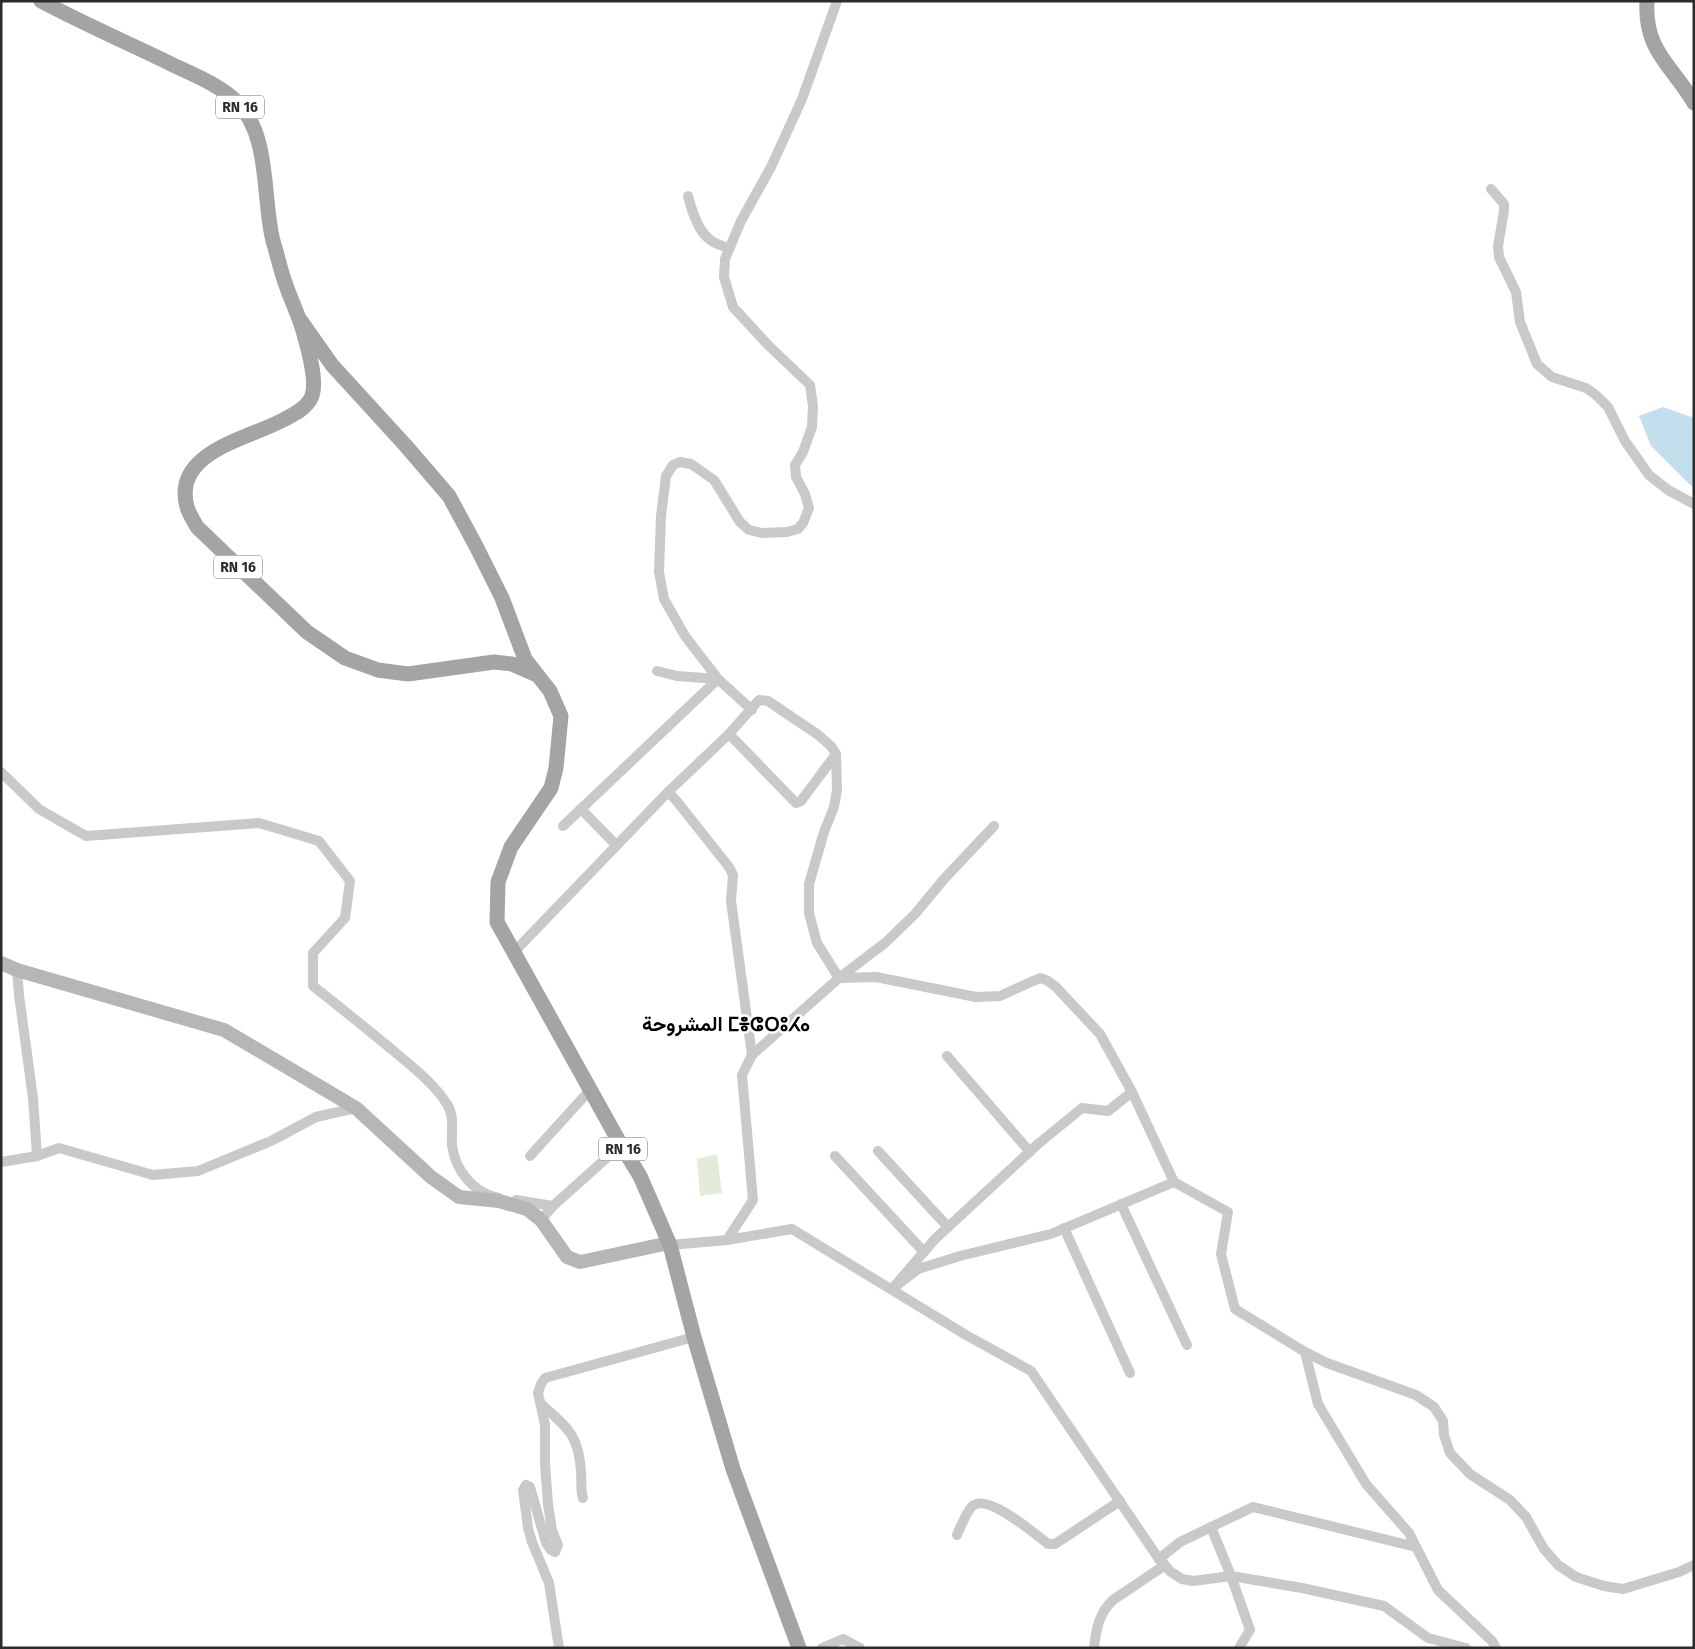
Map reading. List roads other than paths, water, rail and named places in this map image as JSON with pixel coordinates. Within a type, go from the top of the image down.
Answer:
[{"type":"main road","name":"RN 16","points":[[41,1],[208,82],[236,101],[252,122],[261,151],[273,238],[287,288],[301,321],[312,366],[314,385],[311,400],[297,413],[275,425],[210,453],[197,463],[188,477],[185,492],[187,508],[197,527],[307,632],[345,658],[378,670],[408,674],[494,662],[512,664],[536,674]]},
{"type":"main road","points":[[1647,1],[1651,37],[1658,54],[1694,103]]},
{"type":"main road","name":"RN 16","points":[[301,321],[332,365],[449,496],[502,598],[525,659],[550,692],[561,716],[556,768],[551,788],[511,847],[498,882],[497,922],[640,1176],[669,1244],[732,1469],[799,1648]]},
{"type":"main road","points":[[1,963],[17,970],[224,1030],[356,1108],[431,1177],[459,1197],[499,1200],[527,1208],[540,1220],[567,1257],[580,1262],[669,1244]]},
{"type":"street","points":[[752,710],[718,679],[685,636],[664,598],[659,572],[661,516],[666,476],[673,465],[680,462],[691,464],[714,480],[740,522],[749,530],[762,533],[786,532],[798,529],[804,523],[809,508],[805,494],[796,477],[795,466],[803,452],[812,427],[813,406],[810,385],[768,345],[733,307],[724,277],[725,259],[741,221],[771,167],[802,99],[837,1]]},
{"type":"street","points":[[1491,189],[1504,204],[1498,246],[1499,257],[1516,292],[1520,322],[1537,364],[1552,377],[1586,388],[1596,395],[1608,407],[1625,441],[1649,475],[1668,490],[1694,504]]},
{"type":"street","points":[[688,196],[691,210],[706,237],[715,243],[729,248]]},
{"type":"street","points":[[657,671],[677,676],[718,679]]},
{"type":"street","points":[[563,826],[718,679]]},
{"type":"street","points":[[514,952],[668,792],[729,734],[759,700],[768,701],[817,734],[831,746],[836,754],[837,790],[834,807],[808,884],[809,913],[817,943],[839,978]]},
{"type":"street","points":[[729,734],[796,803],[801,801],[836,754]]},
{"type":"street","points":[[1,772],[39,809],[86,836],[258,823],[319,841],[350,881],[344,918],[313,953],[313,986],[415,1069],[447,1104],[451,1113],[452,1145],[459,1170],[469,1182],[496,1198],[553,1206]]},
{"type":"street","points":[[668,792],[675,798],[729,867],[733,875],[731,901],[752,1055]]},
{"type":"street","points":[[582,810],[616,845]]},
{"type":"street","points":[[727,1240],[753,1200],[742,1075],[752,1055],[839,978],[885,943],[915,914],[944,878],[994,826]]},
{"type":"street","points":[[17,970],[18,995],[32,1098],[37,1156]]},
{"type":"street","points":[[839,978],[876,976],[976,997],[1000,996],[1041,978],[1048,981],[1056,987],[1100,1034],[1132,1092],[1174,1182],[1228,1212],[1221,1254],[1235,1310],[1327,1363],[1416,1394],[1434,1408],[1442,1421],[1444,1435],[1450,1452],[1470,1474],[1510,1500],[1526,1517],[1544,1549],[1558,1565],[1570,1574],[1604,1586],[1623,1590],[1679,1572],[1694,1565]]},
{"type":"street","points":[[947,1056],[1030,1152]]},
{"type":"street","points":[[530,1156],[590,1090]]},
{"type":"street","points":[[892,1289],[948,1227],[1030,1152],[1082,1108],[1108,1111],[1132,1092]]},
{"type":"street","points":[[1,1162],[37,1156],[60,1148],[153,1175],[198,1171],[271,1141],[316,1117],[356,1108]]},
{"type":"street","points":[[540,1220],[621,1145]]},
{"type":"street","points":[[878,1151],[948,1227]]},
{"type":"street","points":[[835,1156],[924,1252]]},
{"type":"street","points":[[892,1289],[918,1269],[960,1256],[1051,1234],[1174,1182]]},
{"type":"street","points":[[1120,1204],[1187,1345]]},
{"type":"street","points":[[1064,1228],[1130,1373]]},
{"type":"street","points":[[669,1244],[727,1240],[792,1229],[966,1335],[1031,1371],[1170,1572],[1182,1579],[1193,1581],[1231,1576],[1302,1588],[1384,1606],[1428,1638],[1466,1648]]},
{"type":"street","points":[[559,1648],[549,1583],[528,1528],[523,1490],[526,1485],[530,1487],[546,1544],[555,1552],[558,1545],[552,1530],[548,1504],[545,1425],[538,1393],[541,1384],[545,1378],[694,1337]]},
{"type":"street","points":[[1305,1352],[1318,1404],[1366,1484],[1409,1533],[1438,1590],[1492,1641],[1496,1648]]},
{"type":"street","points":[[541,1404],[567,1427],[579,1450],[582,1475],[580,1488],[583,1498]]},
{"type":"street","points":[[957,1536],[971,1507],[976,1503],[988,1504],[1017,1520],[1048,1544],[1054,1544],[1120,1501]]},
{"type":"street","points":[[1094,1648],[1100,1614],[1106,1606],[1162,1562],[1180,1542],[1253,1507],[1416,1547]]},
{"type":"street","points":[[1210,1527],[1231,1576],[1250,1630],[1239,1648]]},
{"type":"street","points":[[822,1648],[843,1639],[860,1648]]},
{"type":"water","points":[[1663,407],[1694,418],[1694,487],[1651,446],[1639,416]]},
{"type":"district","name":"المشروحة ⵎⴻⵛⵔⵓⵃⴰ","points":[[726,1024]]}]
